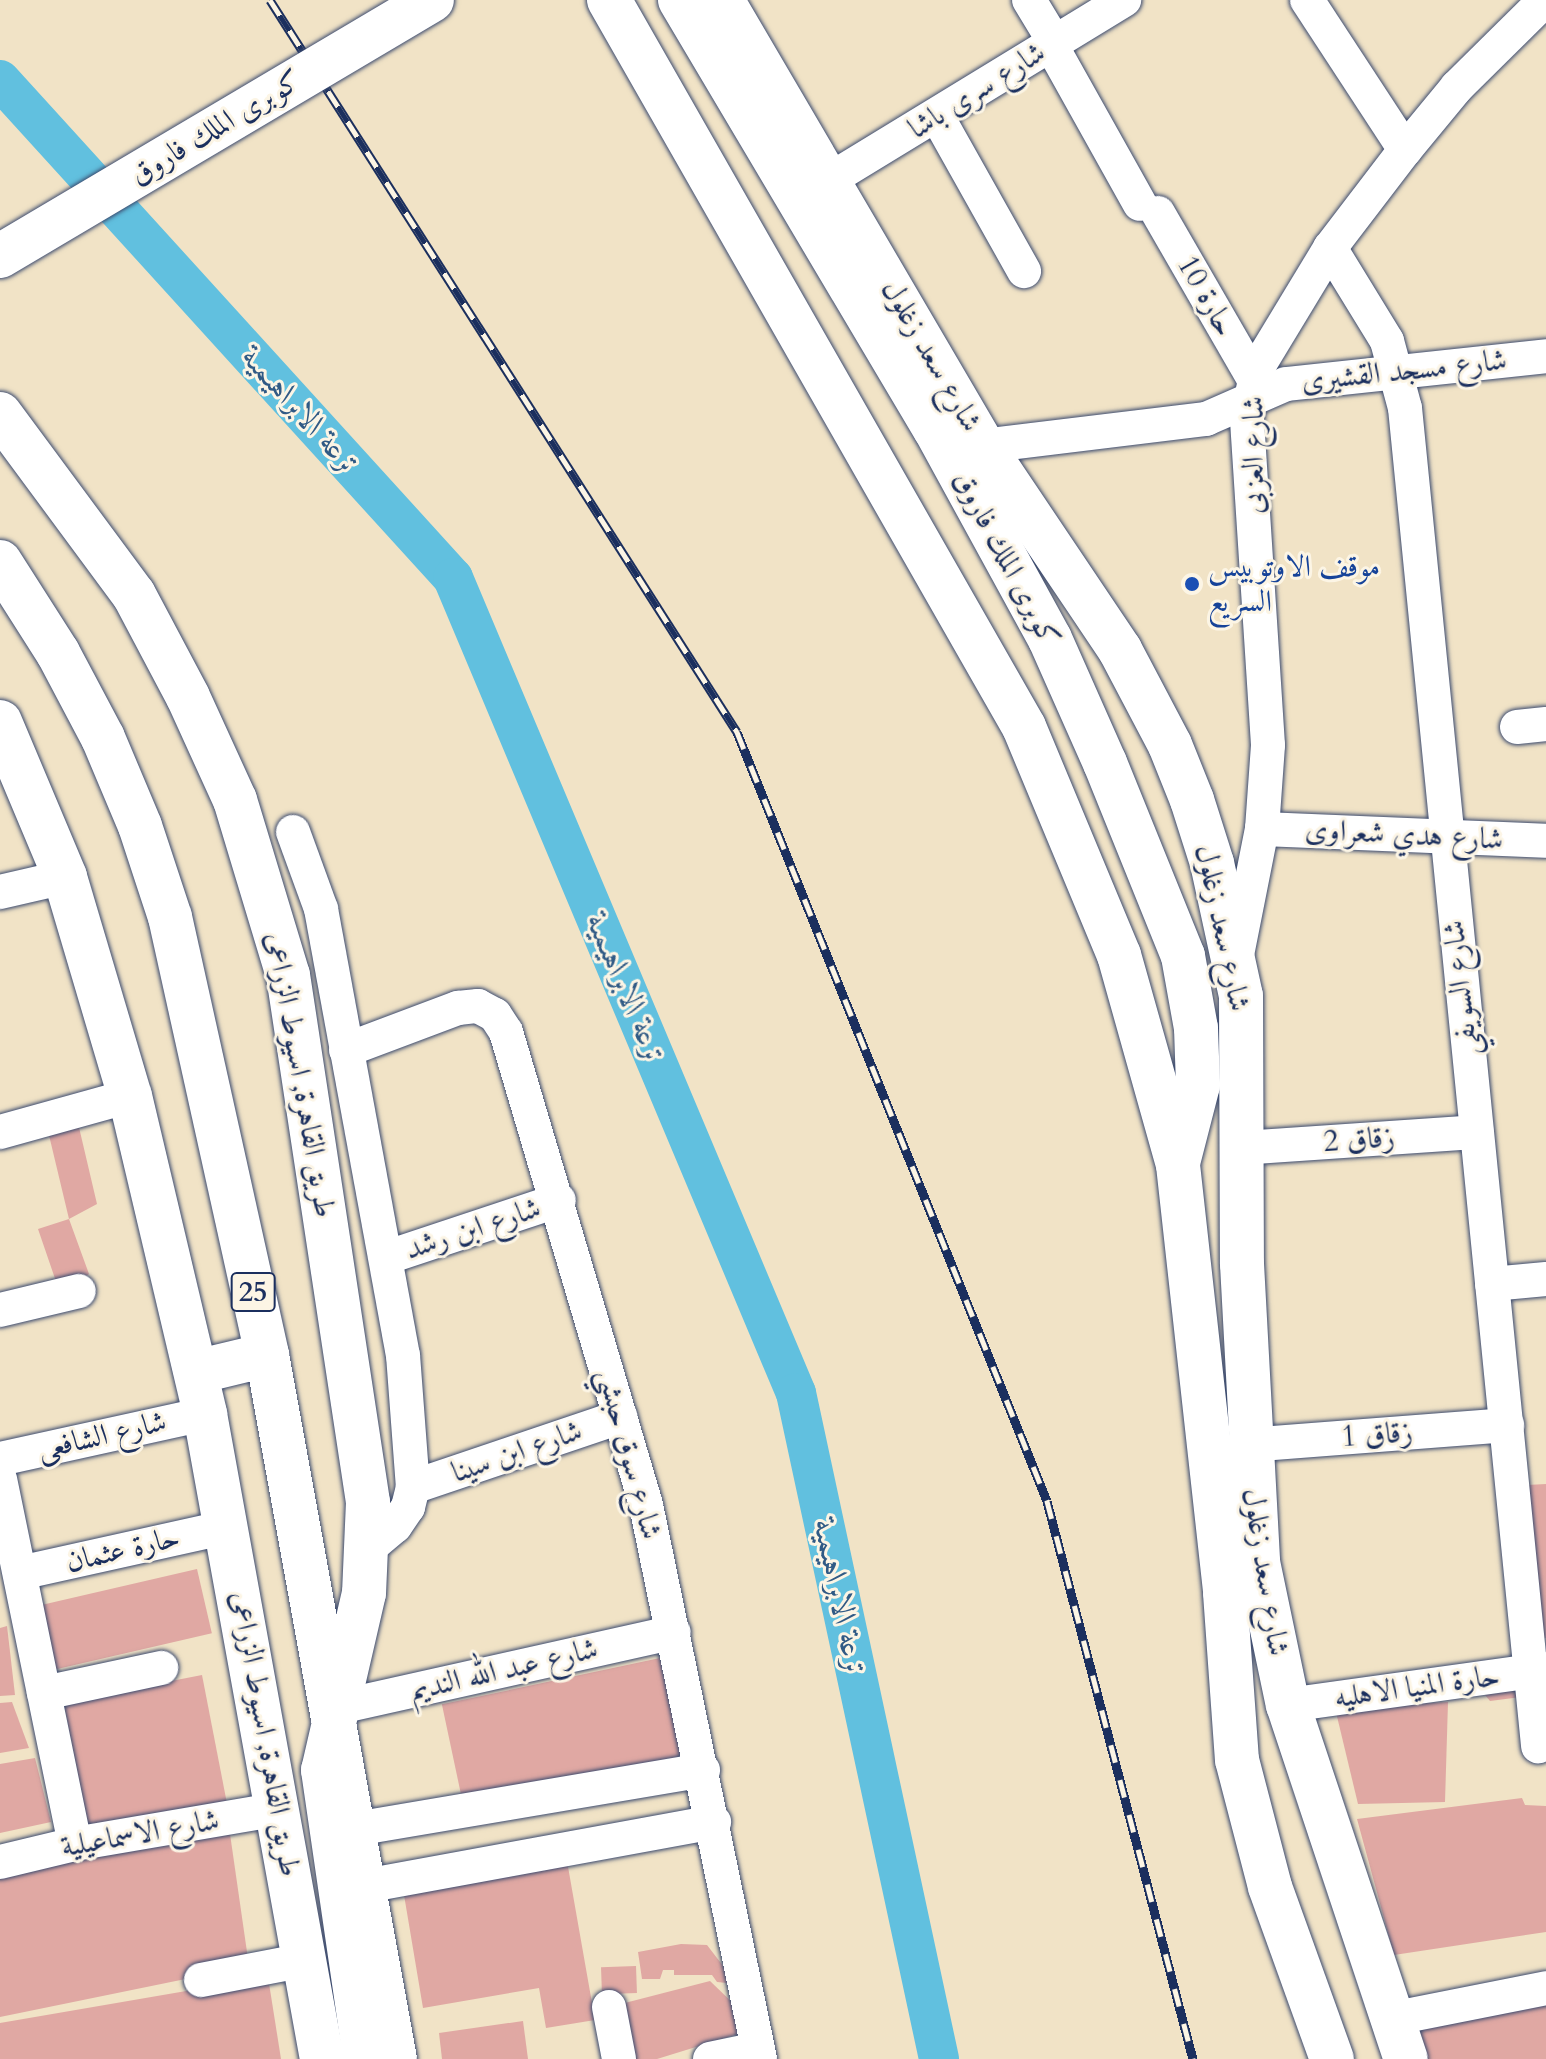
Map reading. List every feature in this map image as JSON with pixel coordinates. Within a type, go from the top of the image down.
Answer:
[{"type":"main road","name":"كوبرى الملك فاروق","points":[[0,256],[432,0]]},
{"type":"main road","name":"شارع سعد زغلول","points":[[609,0],[1024,727],[1086,867],[1136,1008],[1178,1165],[1225,1593],[1237,1760],[1250,1823],[1332,2059]]},
{"type":"main road","name":"كوبرى الملك فاروق","points":[[680,0],[935,429],[1050,639],[1183,956],[1196,1028],[1198,1085],[1178,1165]]},
{"type":"main road","name":"شارع سعد زغلول","points":[[722,0],[983,446],[1120,650],[1170,745],[1212,863],[1235,961],[1243,1031],[1242,1148],[1248,1445],[1258,1562],[1288,1705],[1388,2039],[1406,2059]]},
{"type":"main road","name":"طريق القاهرة, اسيوط الزراعى","points":[[0,414],[134,595],[235,800],[288,975],[368,1502],[370,1547],[364,1593],[323,1770],[325,1805],[365,2059]]},
{"type":"main road","name":"طريق القاهرة, اسيوط الزراعى","points":[[0,562],[58,653],[140,826],[170,917],[267,1355],[335,1708],[395,2059]]},
{"type":"main road","name":"طريق القاهرة, اسيوط الزراعى","points":[[0,722],[65,877],[130,1096],[200,1393],[227,1527],[280,1809],[322,2059]]},
{"type":"main road","points":[[1136,1008],[1170,1030],[1196,1028],[1218,1010],[1235,961]]},
{"type":"main road","points":[[200,1393],[267,1355]]},
{"type":"main road","points":[[1225,1593],[1316,1886],[1388,2039]]},
{"type":"street","name":"حارة 10","points":[[1029,0],[1252,390]]},
{"type":"street","name":"شارع سرى باشا","points":[[829,180],[1124,0]]},
{"type":"street","points":[[1307,0],[1405,150]]},
{"type":"street","name":"شارع العزبى","points":[[1235,961],[1262,829],[1268,745],[1252,390],[1268,346],[1330,248],[1457,87],[1545,0]]},
{"type":"street","points":[[937,116],[1024,271]]},
{"type":"street","name":"شارع السويفي","points":[[1330,248],[1387,341],[1399,370],[1507,1425],[1538,1670],[1538,1746]]},
{"type":"street","name":"شارع مسجد القشيرى","points":[[983,446],[1206,419],[1252,390],[1286,384],[1546,356]]},
{"type":"street","name":"شارع هدي شعراوى","points":[[1262,829],[1546,841]]},
{"type":"street","points":[[293,832],[321,909],[388,1257],[403,1355],[413,1487],[408,1507],[395,1526],[370,1547]]},
{"type":"street","points":[[0,892],[65,877]]},
{"type":"street","name":"شارع سوق حبشي","points":[[346,1050],[458,1008],[478,1006],[495,1015],[506,1032],[559,1200],[620,1417],[674,1632],[759,2054]]},
{"type":"street","points":[[0,1132],[130,1096]]},
{"type":"street","name":"زقاق 2","points":[[1242,1148],[1476,1132]]},
{"type":"street","name":"شارع ابن رشد","points":[[388,1257],[559,1200]]},
{"type":"street","points":[[1492,1284],[1546,1279]]},
{"type":"street","points":[[0,1310],[79,1291]]},
{"type":"street","name":"شارع الشافعى","points":[[0,1459],[200,1393]]},
{"type":"street","name":"شارع ابن سينا","points":[[413,1487],[620,1417]]},
{"type":"street","name":"زقاق 1","points":[[1248,1445],[1507,1425]]},
{"type":"street","points":[[0,1479],[75,1844]]},
{"type":"street","name":"حارة عثمان","points":[[20,1573],[227,1527]]},
{"type":"street","name":"شارع عبد الله النديم","points":[[335,1708],[674,1632]]},
{"type":"street","points":[[44,1693],[161,1668]]},
{"type":"street","name":"حارة المنيا الاهليه","points":[[1288,1705],[1538,1670]]},
{"type":"street","points":[[355,1829],[703,1770]]},
{"type":"street","name":"شارع الاسماعيلية","points":[[0,1862],[75,1844],[280,1809]]},
{"type":"street","points":[[365,1886],[714,1822]]},
{"type":"street","points":[[201,1980],[305,1960]]},
{"type":"street","points":[[1388,2039],[1546,1988]]},
{"type":"street","points":[[609,2007],[619,2059]]},
{"type":"street","points":[[710,2059],[759,2054]]},
{"type":"building","points":[[78,1123],[97,1204],[69,1219],[48,1131]]},
{"type":"building","points":[[69,1219],[89,1274],[61,1296],[38,1229]]},
{"type":"building","points":[[1546,1484],[1546,1638],[1544,1638],[1527,1485]]},
{"type":"building","points":[[197,1569],[212,1633],[53,1670],[38,1606]]},
{"type":"building","points":[[7,1626],[15,1695],[0,1696],[0,1628]]},
{"type":"building","points":[[660,1658],[681,1758],[463,1804],[442,1704]]},
{"type":"building","points":[[202,1675],[228,1809],[90,1835],[64,1702]]},
{"type":"building","points":[[1514,1678],[1521,1697],[1490,1701],[1476,1684]]},
{"type":"building","points":[[12,1702],[29,1748],[0,1753],[0,1703]]},
{"type":"building","points":[[1448,1702],[1445,1802],[1358,1804],[1335,1708]]},
{"type":"building","points":[[35,1758],[51,1822],[0,1833],[0,1764]]},
{"type":"building","points":[[1522,1798],[1525,1805],[1546,1806],[1546,1932],[1394,1955],[1357,1819]]},
{"type":"building","points":[[229,1827],[249,1966],[0,2017],[0,1870]]},
{"type":"building","points":[[567,1861],[595,2020],[546,2028],[539,1988],[423,2008],[403,1889]]},
{"type":"building","points":[[681,1944],[707,1945],[737,1984],[717,1982],[712,1975],[674,1975],[674,1970],[663,1970],[660,1979],[642,1979],[638,1952]]},
{"type":"building","points":[[636,1966],[637,1993],[602,1994],[601,1967]]},
{"type":"building","points":[[268,1977],[281,2059],[0,2059],[0,2023]]},
{"type":"building","points":[[710,1981],[737,2007],[738,2034],[657,2059],[626,2059],[617,2005]]},
{"type":"building","points":[[1546,1998],[1546,2059],[1417,2059],[1409,2042],[1423,2022]]},
{"type":"building","points":[[523,2021],[528,2059],[442,2059],[439,2033]]},
{"type":"waterway","name":"ترعة الابراهيمية","points":[[0,80],[453,578],[796,1393],[939,2059]]},
{"type":"railway","points":[[270,0],[737,732],[1047,1501],[1193,2059]]},
{"type":"place","name":"موقف الاوتوبيس السريع","points":[[1192,584]]}]
